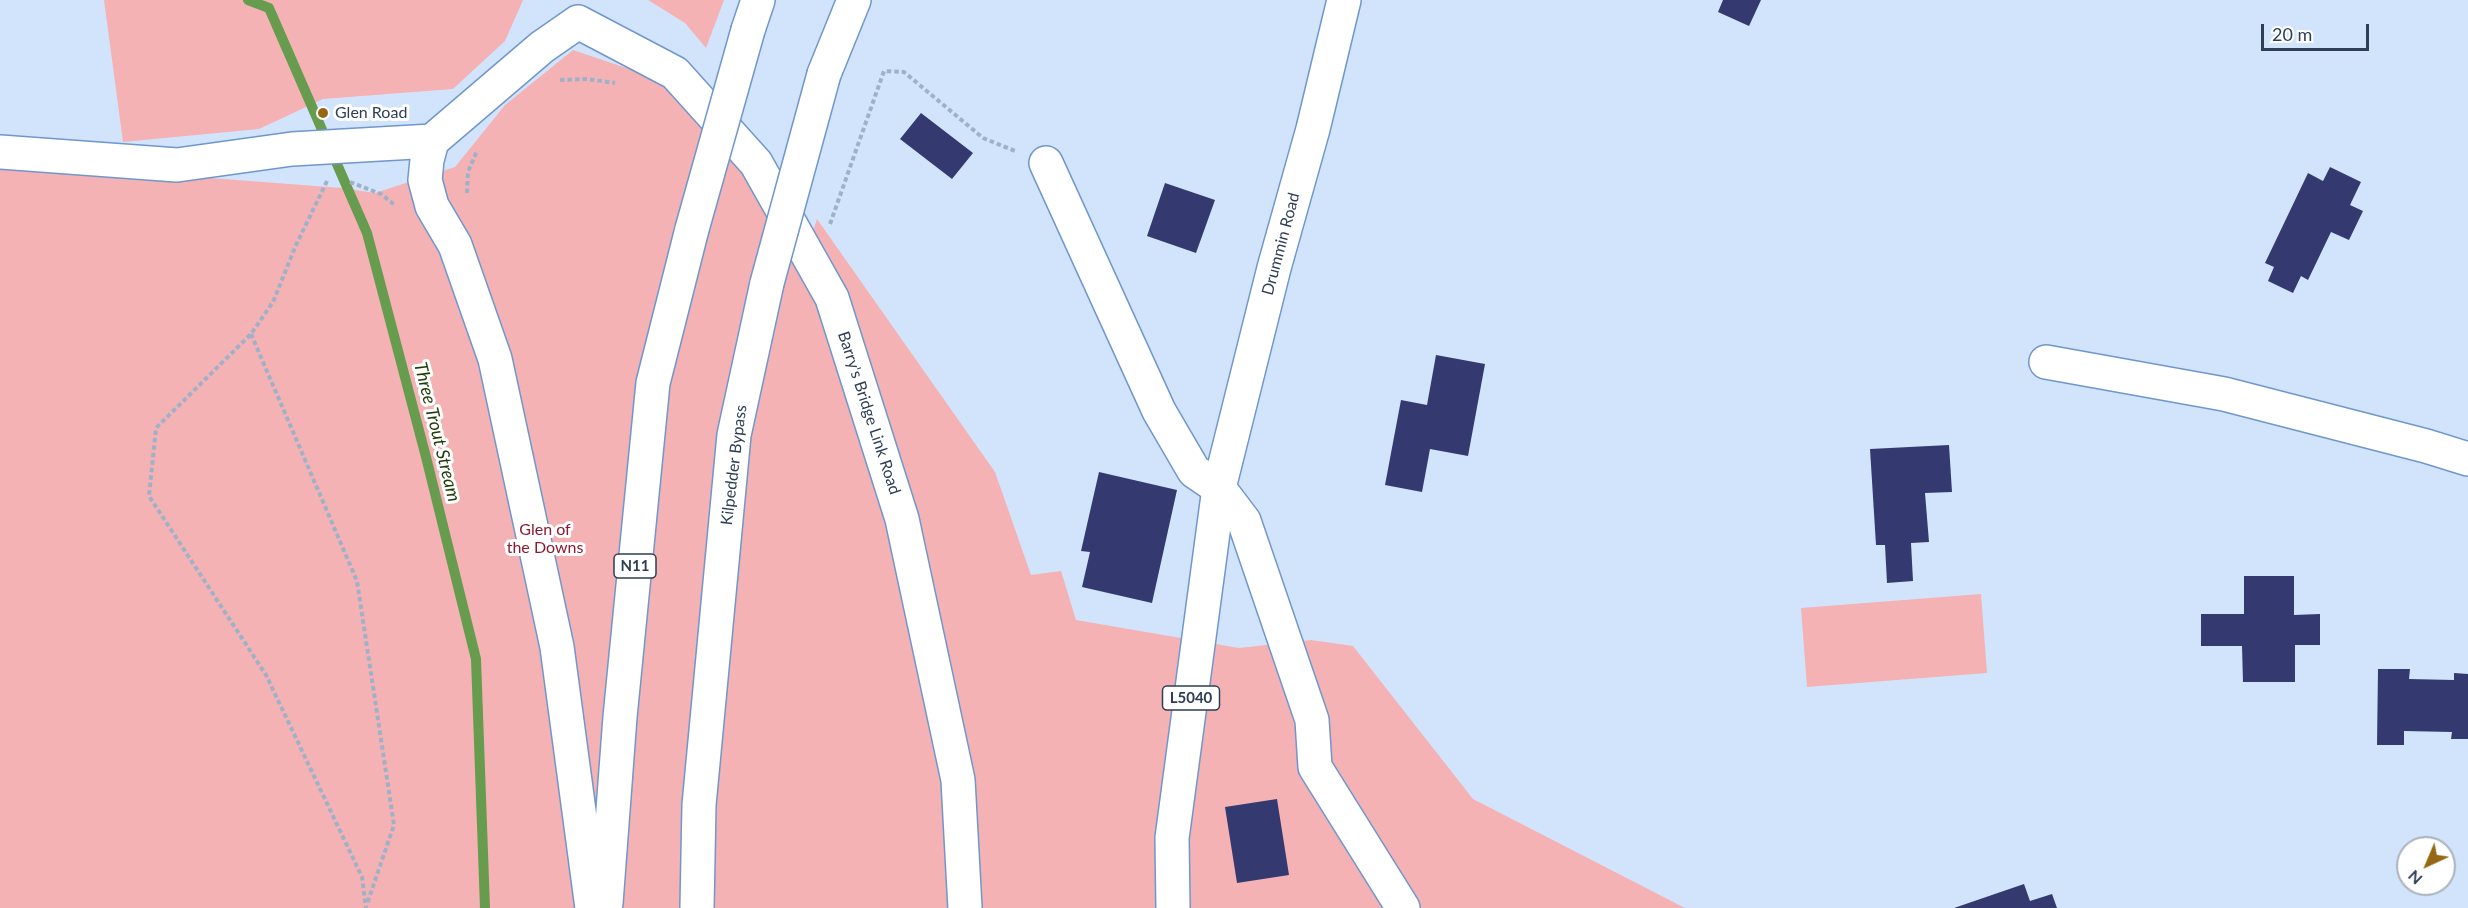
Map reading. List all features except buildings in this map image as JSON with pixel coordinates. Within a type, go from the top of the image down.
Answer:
[{"type":"main road","name":"Kilpedder Bypass","points":[[697,908],[699,805],[734,435],[767,283],[824,74],[854,0]]},
{"type":"main road","name":"Drummin Road","points":[[1219,488],[1274,268],[1313,129],[1344,0]]},
{"type":"main road","points":[[577,11],[542,48],[432,141],[425,180],[432,206],[455,245],[495,359],[557,647],[592,908]]},
{"type":"main road","name":"Barry's Bridge Link Road","points":[[577,11],[642,57],[675,74],[756,163],[832,298],[902,519],[958,780],[965,908]]},
{"type":"main road","name":"N11","points":[[606,908],[620,717],[653,383],[692,229],[753,15]]},
{"type":"main road","points":[[0,152],[177,165],[292,149],[432,141]]},
{"type":"main road","points":[[1046,163],[1159,411],[1194,471],[1219,488],[1244,521],[1312,720],[1315,767],[1403,908]]},
{"type":"main road","points":[[2046,362],[2224,394],[2468,459]]},
{"type":"main road","name":"L5040","points":[[1173,908],[1172,838],[1219,488]]},
{"type":"path","points":[[553,83],[561,80],[587,79],[623,84],[642,57]]},
{"type":"path","points":[[830,224],[884,71],[904,72],[983,138],[1046,163]]},
{"type":"path","points":[[455,245],[468,231],[466,200],[468,172],[480,144]]},
{"type":"path","points":[[329,177],[296,245],[273,302],[251,334],[156,428],[149,496],[266,675],[362,877],[366,907]]},
{"type":"path","points":[[361,186],[381,194],[403,212]]},
{"type":"path","points":[[251,334],[357,581],[394,825],[366,907]]},
{"type":"green space","points":[[104,0],[523,0],[505,41],[453,89],[323,99],[259,129],[123,142]]},
{"type":"green space","points":[[648,0],[724,0],[706,48],[685,23]]},
{"type":"green space","name":"Glen of the Downs","points":[[573,50],[668,82],[810,241],[817,219],[995,472],[1031,575],[1061,571],[1076,620],[1239,648],[1311,640],[1353,646],[1473,799],[1685,908],[0,908],[0,162],[342,188],[375,193],[455,167],[505,105]]},
{"type":"green space","points":[[1981,594],[1987,673],[1807,687],[1801,608]]},
{"type":"waterway","name":"Three Trout Stream","points":[[248,0],[269,8],[367,233],[426,457],[476,659],[485,908]]},
{"type":"place","name":"Glen Road","points":[[323,113]]}]
